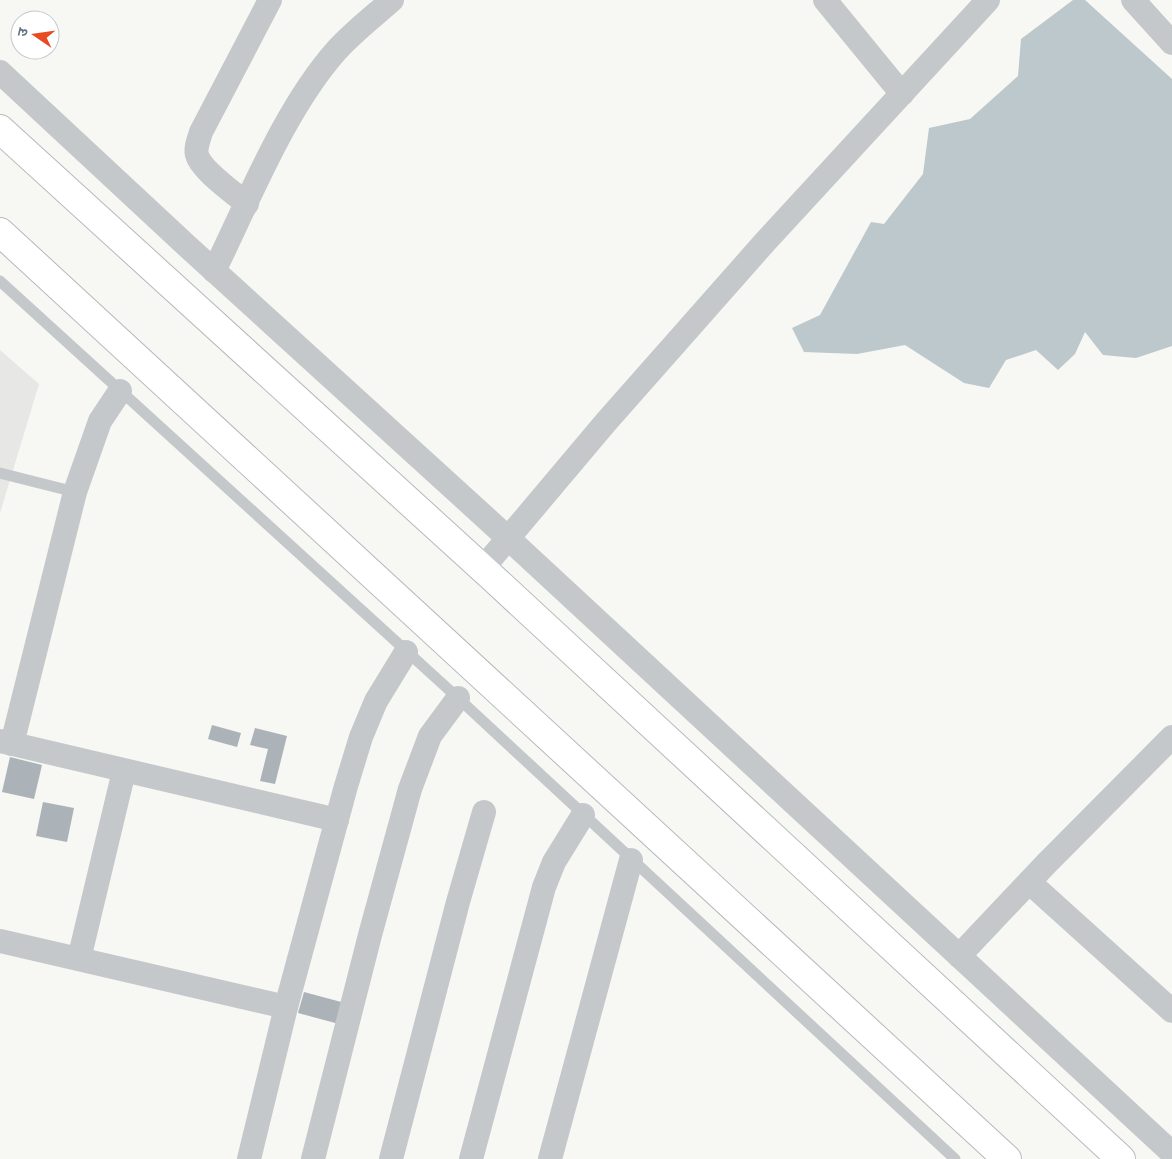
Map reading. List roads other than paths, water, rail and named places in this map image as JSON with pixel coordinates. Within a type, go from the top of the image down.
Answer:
[{"type":"street","points":[[247,204],[204,166],[197,155],[197,146],[201,132],[270,0]]},
{"type":"street","points":[[214,271],[281,134],[314,80],[336,51],[392,0]]},
{"type":"street","points":[[825,0],[902,94]]},
{"type":"street","points":[[483,568],[606,422],[765,242],[988,0]]},
{"type":"street","points":[[1134,0],[1172,42]]},
{"type":"street","points":[[0,72],[214,271],[509,539],[1172,1154]]},
{"type":"street","points":[[0,128],[483,568],[1121,1159]]},
{"type":"street","points":[[0,232],[1007,1159]]},
{"type":"street","points":[[120,391],[100,421],[75,492],[6,742],[337,820]]},
{"type":"street","points":[[249,1159],[286,1007],[346,786],[376,701],[406,652]]},
{"type":"street","points":[[313,1159],[370,935],[410,789],[430,736],[458,698]]},
{"type":"street","points":[[959,956],[1172,737]]},
{"type":"street","points":[[79,959],[124,771]]},
{"type":"street","points":[[391,1159],[458,902],[484,812]]},
{"type":"street","points":[[471,1159],[544,887],[554,862],[582,815]]},
{"type":"street","points":[[550,1159],[631,860]]},
{"type":"street","points":[[1029,882],[1172,1011]]},
{"type":"street","points":[[0,940],[286,1007]]},
{"type":"lane","points":[[0,281],[458,698],[955,1159]]},
{"type":"lane","points":[[0,473],[75,492]]}]
